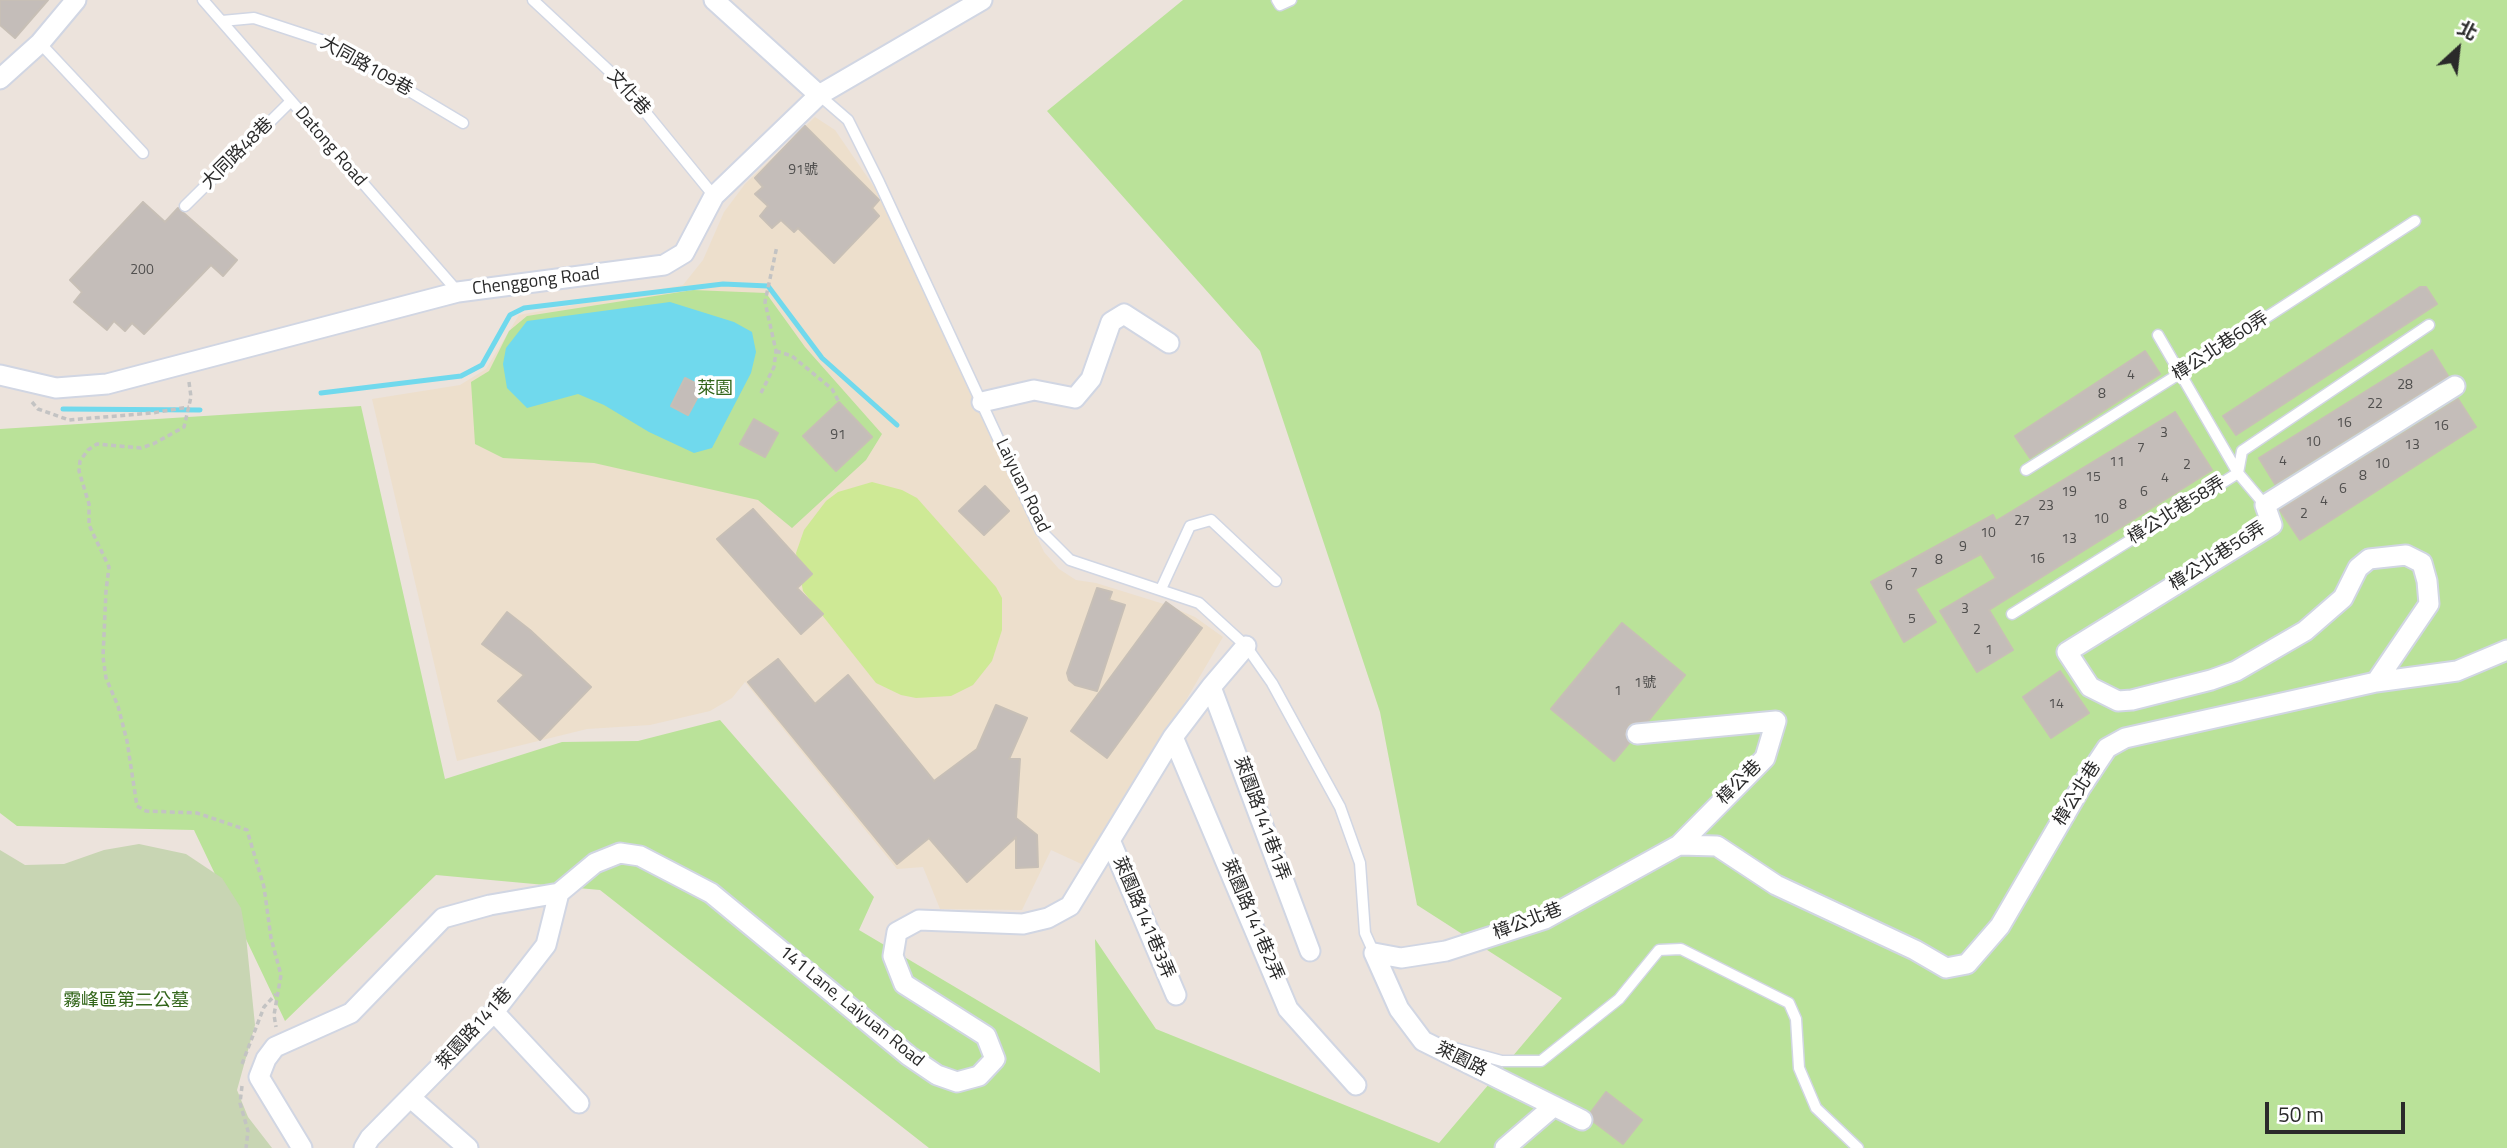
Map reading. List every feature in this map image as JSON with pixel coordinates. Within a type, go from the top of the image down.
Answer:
[{"type":"street","points":[[0,79],[40,43],[76,0]]},
{"type":"street","name":"Laiyuan Road","points":[[714,0],[819,95]]},
{"type":"street","name":"Chenggong Road","points":[[9,377],[56,388],[107,384],[457,292],[664,265],[684,253],[714,195],[819,95],[982,0]]},
{"type":"street","points":[[982,402],[1034,390],[1075,398],[1091,379],[1111,322],[1124,314],[1169,343]]},
{"type":"street","name":"樟公北巷56弄","points":[[2376,682],[2429,604],[2422,563],[2406,555],[2369,559],[2358,568],[2343,598],[2305,631],[2236,671],[2211,681],[2118,701],[2090,687],[2067,652],[2272,525],[2265,505],[2455,386]]},
{"type":"street","name":"141 Lane, Laiyuan Road","points":[[275,1047],[351,1013],[443,918],[490,905],[559,893],[595,863],[620,853],[640,856],[712,893],[909,1056],[937,1075],[957,1082],[979,1076],[995,1059],[986,1036],[904,985],[892,956],[897,932],[919,920],[1023,924],[1048,918],[1070,906],[1173,737],[1246,646]]},
{"type":"street","name":"樟公北巷","points":[[1374,953],[1401,958],[1446,951],[1545,919],[1679,845],[1717,846],[1776,885],[1915,950],[1946,968],[1967,964],[2000,926],[2081,787],[2107,748],[2124,738],[2376,682],[2457,671],[2507,650]]},
{"type":"street","name":"萊園路141巷1弄","points":[[1211,687],[1310,951]]},
{"type":"street","name":"樟公巷","points":[[1637,734],[1776,721],[1765,758],[1679,845]]},
{"type":"street","name":"萊園路141巷2弄","points":[[1173,737],[1288,1009],[1356,1085]]},
{"type":"street","name":"萊園路141巷3弄","points":[[1110,840],[1176,995]]},
{"type":"street","name":"萊園路141巷","points":[[364,1148],[370,1138],[494,1012],[546,945],[559,893]]},
{"type":"street","name":"萊園路","points":[[1374,953],[1399,1009],[1423,1041],[1581,1119]]},
{"type":"street","points":[[494,1012],[579,1103]]},
{"type":"street","points":[[275,1047],[266,1059],[259,1077],[302,1148]]},
{"type":"street","points":[[411,1098],[468,1148]]},
{"type":"street","points":[[1505,1148],[1554,1106]]},
{"type":"lane","name":"Datong Road","points":[[203,0],[457,292]]},
{"type":"lane","name":"文化巷","points":[[533,0],[620,81],[714,195]]},
{"type":"lane","points":[[1277,0],[1280,5],[1291,0]]},
{"type":"lane","name":"大同路109巷","points":[[222,21],[254,18],[327,42],[463,123]]},
{"type":"lane","points":[[40,43],[143,153]]},
{"type":"lane","name":"Laiyuan Road","points":[[819,95],[848,120],[1041,531],[1060,553],[1070,560],[1199,603],[1246,646],[1272,683],[1340,807],[1360,863],[1366,933],[1374,953]]},
{"type":"lane","name":"大同路48巷","points":[[185,206],[290,102]]},
{"type":"lane","name":"樟公北巷60弄","points":[[2026,470],[2415,221]]},
{"type":"lane","name":"樟公北巷58弄","points":[[2012,614],[2238,473],[2242,451],[2429,325]]},
{"type":"lane","points":[[2158,335],[2238,473],[2265,505]]},
{"type":"lane","points":[[1161,589],[1190,526],[1211,520],[1276,581]]},
{"type":"lane","points":[[1423,1041],[1502,1061],[1541,1061],[1619,999],[1659,950],[1681,949],[1789,1003],[1796,1018],[1799,1068],[1816,1108],[1858,1148]]},
{"type":"path","points":[[761,393],[774,367],[776,351],[765,302],[777,246]]},
{"type":"path","points":[[776,351],[792,356],[832,389],[839,402]]},
{"type":"path","points":[[182,365],[191,397],[188,413],[189,407]]},
{"type":"path","points":[[9,377],[38,409],[69,420],[189,407]]},
{"type":"path","points":[[189,407],[184,427],[167,437],[141,447],[97,444],[88,450],[80,461],[79,471],[89,504],[89,525],[109,567],[103,657],[106,678],[118,706],[127,741],[137,806],[146,811],[197,813],[247,830],[264,887],[271,938],[281,975],[274,1015],[277,1030],[275,1047]]},
{"type":"shaded area","points":[[815,117],[835,130],[879,194],[1044,552],[1059,569],[1076,580],[1096,583],[1167,605],[1195,617],[1223,637],[1088,867],[1051,850],[1022,910],[940,909],[923,867],[897,869],[745,682],[732,698],[710,711],[650,725],[587,729],[457,761],[372,399],[460,385],[486,369],[519,315],[683,285],[703,260],[724,212],[745,184]]},
{"type":"green space","points":[[1183,0],[2507,0],[2507,1148],[929,1148],[600,890],[436,875],[285,1021],[194,830],[17,826],[0,813],[0,429],[361,406],[445,779],[562,742],[638,741],[720,720],[874,897],[859,930],[1100,1073],[1095,939],[1156,1029],[1439,1143],[1562,998],[1417,905],[1380,712],[1260,351],[1047,111]]},
{"type":"green space","name":"萊園","points":[[693,290],[766,293],[805,347],[882,434],[866,460],[792,528],[758,500],[594,463],[503,458],[475,444],[471,382],[489,371],[509,331],[527,316]]},
{"type":"green space","points":[[872,482],[902,490],[917,498],[996,587],[1002,598],[1002,630],[992,661],[973,685],[951,696],[916,698],[901,695],[876,683],[803,591],[796,553],[804,530],[826,501],[838,492]]},
{"type":"green space","name":"霧峰區第二公墓","points":[[139,844],[186,854],[222,878],[241,908],[255,1025],[237,1090],[248,1117],[272,1148],[0,1148],[0,850],[25,865],[64,864],[104,850]]},
{"type":"water","points":[[670,302],[734,322],[752,332],[756,352],[751,373],[712,448],[694,453],[578,394],[527,408],[507,388],[503,364],[506,348],[527,321]]},
{"type":"building","points":[[0,0],[48,0],[15,38],[0,25]]},
{"type":"building","points":[[805,126],[879,200],[872,208],[879,216],[834,263],[798,228],[794,232],[781,220],[772,228],[760,216],[768,206],[755,194],[763,187],[755,178]]},
{"type":"building","points":[[143,202],[165,222],[178,208],[237,260],[223,276],[211,265],[144,334],[132,323],[125,331],[114,321],[107,330],[74,302],[82,292],[70,280]]},
{"type":"building","points":[[2420,287],[2426,287],[2437,304],[2236,435],[2223,416]]},
{"type":"building","points":[[2432,350],[2448,376],[2275,484],[2259,458]]},
{"type":"building","points":[[2145,351],[2160,374],[2030,458],[2015,436]]},
{"type":"building","points":[[685,378],[703,387],[688,415],[671,406]]},
{"type":"building","points":[[2458,399],[2476,427],[2300,540],[2280,510]]},
{"type":"building","points":[[839,402],[872,437],[836,471],[803,436]]},
{"type":"building","points":[[2175,412],[2212,470],[1989,610],[2013,650],[1977,672],[1940,611],[1996,578],[1981,554],[1915,589],[1936,622],[1904,642],[1871,582],[1993,515],[1996,521]]},
{"type":"building","points":[[754,419],[778,433],[765,457],[740,444]]},
{"type":"building","points":[[985,486],[1009,511],[984,535],[959,511]]},
{"type":"building","points":[[753,509],[812,574],[797,588],[823,614],[801,634],[717,539]]},
{"type":"building","points":[[1097,588],[1112,592],[1109,600],[1125,605],[1097,691],[1075,685],[1069,680],[1067,673]]},
{"type":"building","points":[[1166,602],[1202,628],[1107,758],[1071,731]]},
{"type":"building","points":[[507,612],[591,687],[540,740],[498,701],[524,675],[482,644]]},
{"type":"building","points":[[1622,623],[1685,675],[1648,721],[1629,724],[1625,734],[1629,743],[1614,761],[1551,709]]},
{"type":"building","points":[[778,659],[815,704],[848,675],[934,781],[977,749],[996,705],[1027,718],[1009,759],[1020,759],[1016,818],[1037,835],[1038,867],[1016,868],[1016,837],[967,882],[929,838],[897,864],[748,682]]},
{"type":"building","points":[[2060,671],[2089,713],[2051,738],[2023,697]]},
{"type":"building","points":[[1606,1092],[1642,1120],[1623,1144],[1594,1122],[1591,1112]]},
{"type":"waterway","points":[[321,393],[461,376],[482,365],[510,315],[524,308],[723,284],[768,286],[822,358],[897,425]]},
{"type":"waterway","points":[[63,409],[200,410]]}]
